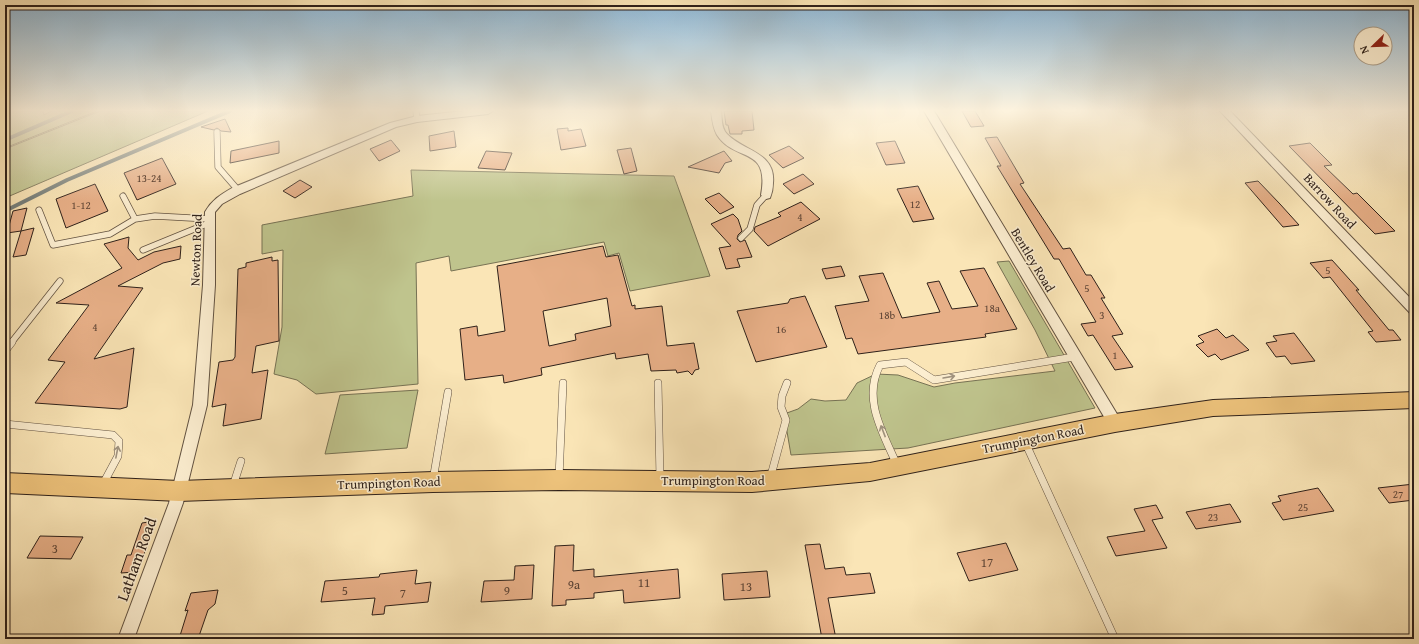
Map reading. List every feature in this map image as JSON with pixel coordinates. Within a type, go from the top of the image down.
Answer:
[{"type":"main road","name":"Trumpington Road","points":[[5,483],[179,491],[433,482],[559,480],[752,482],[870,472],[1115,423],[1213,408],[1414,400]]},
{"type":"street","name":"Newton Road","points":[[179,491],[200,405],[209,285],[210,212],[218,201],[238,190],[352,141]]},
{"type":"street","points":[[731,141],[756,156],[764,165],[768,174],[766,195]]},
{"type":"street","name":"Bentley Road","points":[[947,141],[1074,357],[1115,423]]},
{"type":"street","name":"Barrow Road","points":[[1254,141],[1414,310]]},
{"type":"street","name":"Latham Road","points":[[126,639],[179,491]]},
{"type":"lane","points":[[217,141],[218,167],[238,190]]},
{"type":"lane","points":[[741,238],[750,229],[757,205],[766,195]]},
{"type":"lane","points":[[123,196],[135,219]]},
{"type":"lane","points":[[39,210],[53,244],[110,234],[135,219],[155,216],[209,221]]},
{"type":"lane","points":[[143,250],[209,221]]},
{"type":"lane","points":[[5,351],[60,281]]},
{"type":"lane","points":[[897,467],[873,404],[872,384],[880,365],[906,362],[934,380],[1074,357]]},
{"type":"lane","points":[[559,480],[562,383]]},
{"type":"lane","points":[[658,383],[660,480]]},
{"type":"lane","points":[[770,480],[786,420],[781,407],[782,396],[787,383]]},
{"type":"lane","points":[[433,482],[448,392]]},
{"type":"lane","points":[[5,424],[113,435],[119,442],[118,456],[101,487]]},
{"type":"lane","points":[[1024,440],[1115,639]]},
{"type":"lane","points":[[232,489],[241,461]]},
{"type":"green space","points":[[5,141],[22,141],[5,148]]},
{"type":"green space","points":[[25,141],[138,141],[5,198],[5,149]]},
{"type":"green space","points":[[411,170],[674,176],[710,276],[630,291],[619,253],[608,256],[604,242],[451,271],[449,256],[416,263],[418,384],[316,394],[297,380],[274,374],[282,327],[283,250],[262,254],[262,225],[413,196]]},
{"type":"green space","points":[[1009,261],[1095,408],[908,448],[791,455],[784,414],[798,409],[811,399],[825,401],[846,400],[857,383],[876,374],[898,375],[934,387],[955,383],[1055,371],[1035,330],[997,262]]},
{"type":"green space","points":[[418,390],[407,448],[325,454],[340,395]]},
{"type":"building","points":[[279,141],[279,153],[230,163],[231,151]]},
{"type":"building","points":[[392,141],[400,151],[379,161],[370,149]]},
{"type":"building","points":[[429,141],[455,141],[456,147],[430,151]]},
{"type":"building","points":[[559,141],[585,141],[586,146],[561,150]]},
{"type":"building","points":[[895,141],[905,163],[886,165],[876,143]]},
{"type":"building","points":[[987,141],[999,141],[1024,183],[1020,184],[1063,249],[1070,248],[1086,275],[1091,275],[1105,298],[1101,298],[1123,334],[1112,336],[1133,367],[1115,370],[1093,335],[1088,336],[1081,324],[1096,322],[1059,259],[1054,259],[997,166],[1001,166]]},
{"type":"building","points":[[1310,143],[1332,165],[1324,166],[1353,194],[1357,193],[1395,231],[1375,234],[1289,146]]},
{"type":"building","points":[[789,146],[804,158],[783,168],[769,155]]},
{"type":"building","points":[[631,148],[637,171],[624,174],[617,150]]},
{"type":"building","points":[[486,151],[512,153],[505,170],[478,168]]},
{"type":"building","points":[[724,151],[732,161],[725,163],[719,173],[688,167]]},
{"type":"building","points":[[162,158],[176,184],[137,200],[124,173]]},
{"type":"building","points":[[803,174],[814,184],[794,194],[783,184]]},
{"type":"building","points":[[300,180],[312,187],[295,198],[283,191]]},
{"type":"building","points":[[1258,181],[1299,225],[1283,227],[1245,183]]},
{"type":"building","points":[[95,184],[108,211],[66,228],[56,199]]},
{"type":"building","points":[[918,186],[934,219],[913,222],[897,189]]},
{"type":"building","points":[[719,193],[734,207],[720,214],[705,199]]},
{"type":"building","points":[[801,202],[820,219],[768,246],[754,231],[755,227],[781,216],[778,213]]},
{"type":"building","points":[[27,208],[21,231],[7,233],[13,211]]},
{"type":"building","points":[[733,214],[738,219],[742,231],[738,235],[737,239],[740,242],[745,240],[752,257],[737,259],[740,267],[726,269],[719,248],[731,246],[711,224]]},
{"type":"building","points":[[34,228],[26,255],[13,257],[21,231]]},
{"type":"building","points":[[129,237],[128,248],[138,260],[154,252],[181,246],[180,259],[163,263],[118,286],[143,288],[94,359],[134,348],[127,407],[120,409],[35,403],[65,362],[48,360],[89,305],[56,303],[122,268],[104,244]]},
{"type":"building","points":[[603,246],[606,257],[618,255],[632,306],[635,305],[635,309],[662,306],[667,346],[694,343],[699,369],[695,370],[692,375],[688,371],[677,373],[676,370],[651,371],[648,354],[616,359],[615,353],[541,368],[542,375],[504,383],[503,375],[465,380],[460,329],[477,326],[478,336],[505,331],[497,266]],"holes":[[[607,298],[611,326],[575,334],[576,340],[549,346],[543,311]]]},
{"type":"building","points":[[272,257],[272,261],[278,260],[279,341],[256,346],[252,373],[268,370],[261,419],[223,426],[226,404],[212,407],[219,362],[233,360],[235,357],[238,269],[246,267],[246,263]]},
{"type":"building","points":[[1332,260],[1359,290],[1356,290],[1389,330],[1393,330],[1401,340],[1376,342],[1368,332],[1373,331],[1330,277],[1323,278],[1310,263]]},
{"type":"building","points":[[841,266],[845,276],[826,279],[822,269]]},
{"type":"building","points":[[984,268],[1017,329],[985,334],[986,337],[858,354],[852,338],[846,339],[835,306],[869,301],[859,276],[883,273],[902,318],[940,312],[927,283],[939,281],[952,309],[978,306],[960,271]]},
{"type":"building","points":[[805,296],[827,347],[756,362],[737,311],[788,303],[790,299]]},
{"type":"building","points":[[1217,329],[1226,338],[1233,335],[1249,350],[1221,360],[1215,354],[1208,357],[1196,345],[1204,342],[1198,336]]},
{"type":"building","points":[[1294,333],[1315,361],[1291,364],[1285,356],[1276,357],[1266,343],[1277,341],[1273,336]]},
{"type":"building","points":[[1414,484],[1414,500],[1389,503],[1378,488]]},
{"type":"building","points":[[1318,488],[1334,511],[1283,520],[1272,503],[1281,501],[1278,496]]},
{"type":"building","points":[[1230,504],[1241,522],[1196,529],[1186,512]]},
{"type":"building","points":[[1156,505],[1163,518],[1152,520],[1167,548],[1116,556],[1107,537],[1145,531],[1134,509]]},
{"type":"building","points":[[155,521],[141,563],[137,563],[134,572],[121,573],[127,555],[131,555],[142,523]]},
{"type":"building","points":[[40,536],[83,537],[71,559],[27,558]]},
{"type":"building","points":[[1006,543],[1018,570],[969,581],[957,553]]},
{"type":"building","points":[[820,544],[825,569],[844,567],[846,575],[870,573],[875,593],[828,598],[836,639],[822,639],[805,545]]},
{"type":"building","points":[[574,545],[573,571],[594,569],[594,577],[678,569],[680,598],[624,603],[623,590],[594,593],[594,598],[566,600],[566,605],[552,606],[555,546]]},
{"type":"building","points":[[534,565],[532,599],[481,602],[484,581],[514,580],[515,566]]},
{"type":"building","points":[[417,570],[415,584],[431,582],[428,602],[385,606],[384,614],[372,615],[375,598],[321,602],[325,581],[379,577],[380,574]]},
{"type":"building","points":[[767,571],[770,597],[724,600],[722,574]]},
{"type":"building","points":[[218,590],[215,604],[208,610],[198,639],[179,639],[188,610],[185,611],[191,593]]},
{"type":"waterway","points":[[5,211],[67,180],[159,141]]}]
